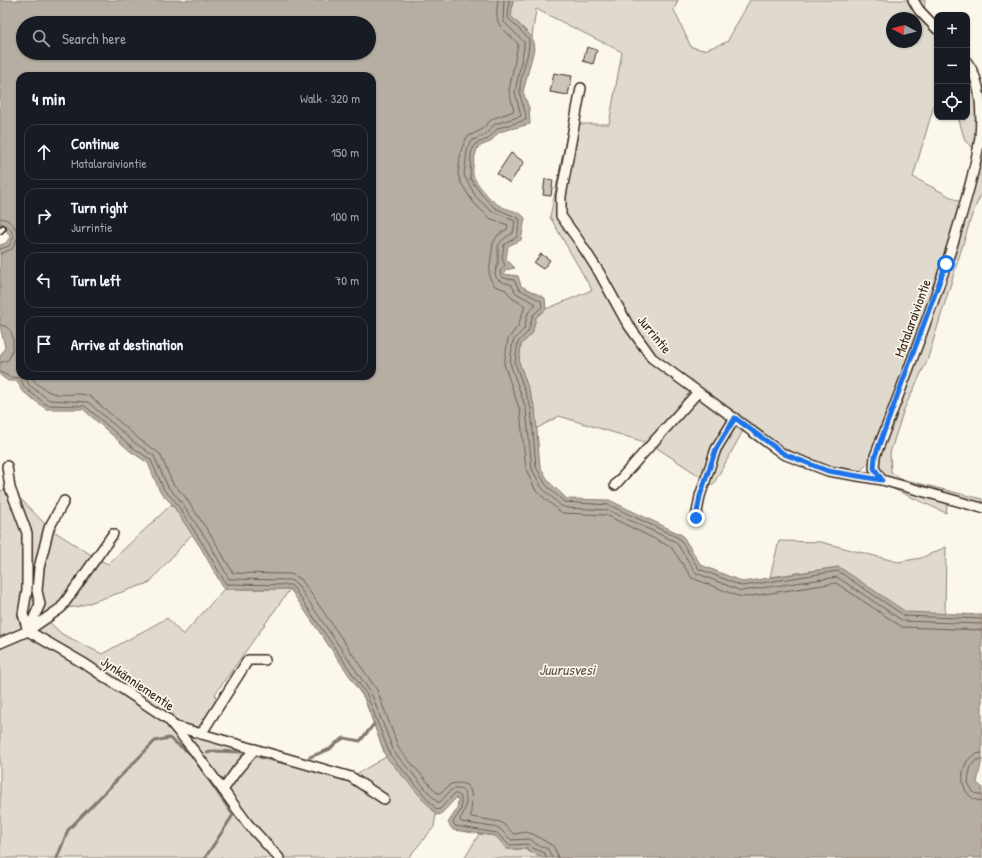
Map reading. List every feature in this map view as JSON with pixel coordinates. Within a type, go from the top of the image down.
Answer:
[{"type":"street","points":[[913,0],[919,10],[934,26]]},
{"type":"street","name":"Matalaraiviontie","points":[[882,480],[874,468],[875,456],[946,264],[967,195],[980,136],[981,93],[974,70],[970,65]]},
{"type":"street","name":"Jurrintie","points":[[581,88],[561,196],[561,216],[599,272],[627,323],[652,358],[784,454],[828,471],[882,480]]},
{"type":"street","points":[[615,485],[698,392]]},
{"type":"street","points":[[696,518],[700,496],[716,449],[735,418]]},
{"type":"street","points":[[7,466],[10,488],[27,533],[27,590],[24,614],[28,631]]},
{"type":"street","points":[[882,480],[982,508]]},
{"type":"street","points":[[28,631],[40,604],[37,591],[39,568],[49,528],[64,501]]},
{"type":"street","points":[[0,643],[28,631],[61,608],[113,534]]},
{"type":"street","name":"Jynkänniementie","points":[[28,631],[85,664],[168,719],[224,790],[248,824],[279,858]]},
{"type":"street","points":[[201,734],[248,660],[265,660]]},
{"type":"street","points":[[174,726],[351,777],[384,799]]},
{"type":"street","points":[[224,790],[237,770],[255,749]]},
{"type":"shaded area","points":[[513,0],[678,0],[674,10],[691,47],[704,50],[727,42],[750,0],[925,0],[924,15],[934,26],[934,105],[913,177],[964,204],[977,151],[965,141],[959,120],[970,120],[970,68],[982,93],[982,192],[972,215],[927,361],[904,409],[890,453],[891,472],[901,479],[982,499],[982,508],[948,499],[946,513],[889,487],[882,480],[875,457],[861,470],[851,475],[783,454],[748,427],[743,431],[713,485],[651,444],[559,416],[536,429],[535,408],[519,363],[521,344],[532,334],[536,317],[546,309],[592,290],[550,217],[569,124],[609,124],[622,52],[536,9],[532,37],[511,16]]},
{"type":"shaded area","points":[[10,488],[49,528],[108,564],[172,504],[192,534],[149,583],[77,607],[61,608],[46,619],[62,634],[102,654],[167,618],[183,635],[224,589],[290,589],[215,694],[219,707],[201,733],[351,777],[386,757],[364,698],[355,685],[373,676],[436,814],[434,827],[408,858],[0,858],[0,491]]},
{"type":"shaded area","points":[[779,541],[821,542],[898,562],[921,558],[946,547],[945,614],[906,613],[839,567],[770,577]]},
{"type":"shaded area","points":[[479,834],[496,836],[507,849],[523,849],[527,847],[527,851],[547,858],[465,858]]},
{"type":"water","name":"Juurusvesi","points":[[0,0],[513,0],[511,16],[532,37],[534,49],[523,92],[529,108],[530,124],[499,132],[490,142],[478,147],[474,161],[473,175],[487,195],[494,202],[500,206],[519,213],[525,218],[521,240],[508,246],[506,259],[515,268],[505,270],[504,274],[518,276],[521,286],[545,298],[546,309],[536,317],[532,334],[521,344],[519,362],[535,408],[540,466],[549,482],[567,499],[609,500],[682,535],[701,565],[743,582],[839,567],[906,612],[982,615],[982,759],[977,783],[982,787],[982,858],[547,858],[527,851],[527,847],[524,849],[507,849],[496,836],[453,830],[448,823],[457,809],[458,799],[456,798],[440,815],[436,814],[386,757],[364,697],[290,589],[224,589],[201,548],[172,504],[160,492],[148,463],[130,451],[83,409],[46,409],[21,390],[18,381],[8,381],[0,375],[0,357],[5,347],[0,326],[0,245],[6,243],[10,237],[7,231],[0,226]]},
{"type":"building","points":[[587,47],[597,50],[593,64],[583,61]]},
{"type":"building","points":[[554,73],[572,76],[568,95],[550,92]]},
{"type":"building","points":[[511,153],[524,162],[510,183],[497,174]]},
{"type":"building","points":[[545,179],[553,180],[551,196],[543,195]]},
{"type":"building","points":[[541,254],[550,260],[543,269],[534,263]]},
{"type":"waterway","points":[[310,757],[330,749],[344,738],[360,741],[374,724]]},
{"type":"waterway","points":[[57,858],[68,830],[155,741],[169,738],[191,754],[233,815],[205,858]]},
{"type":"waterway","points":[[207,753],[214,751],[241,752]]},
{"type":"waterway","points":[[259,757],[289,764]]},
{"type":"route","points":[[696,518],[700,496],[716,449],[735,418],[784,454],[828,471],[882,480],[874,468],[875,456],[897,401],[946,264]]}]
